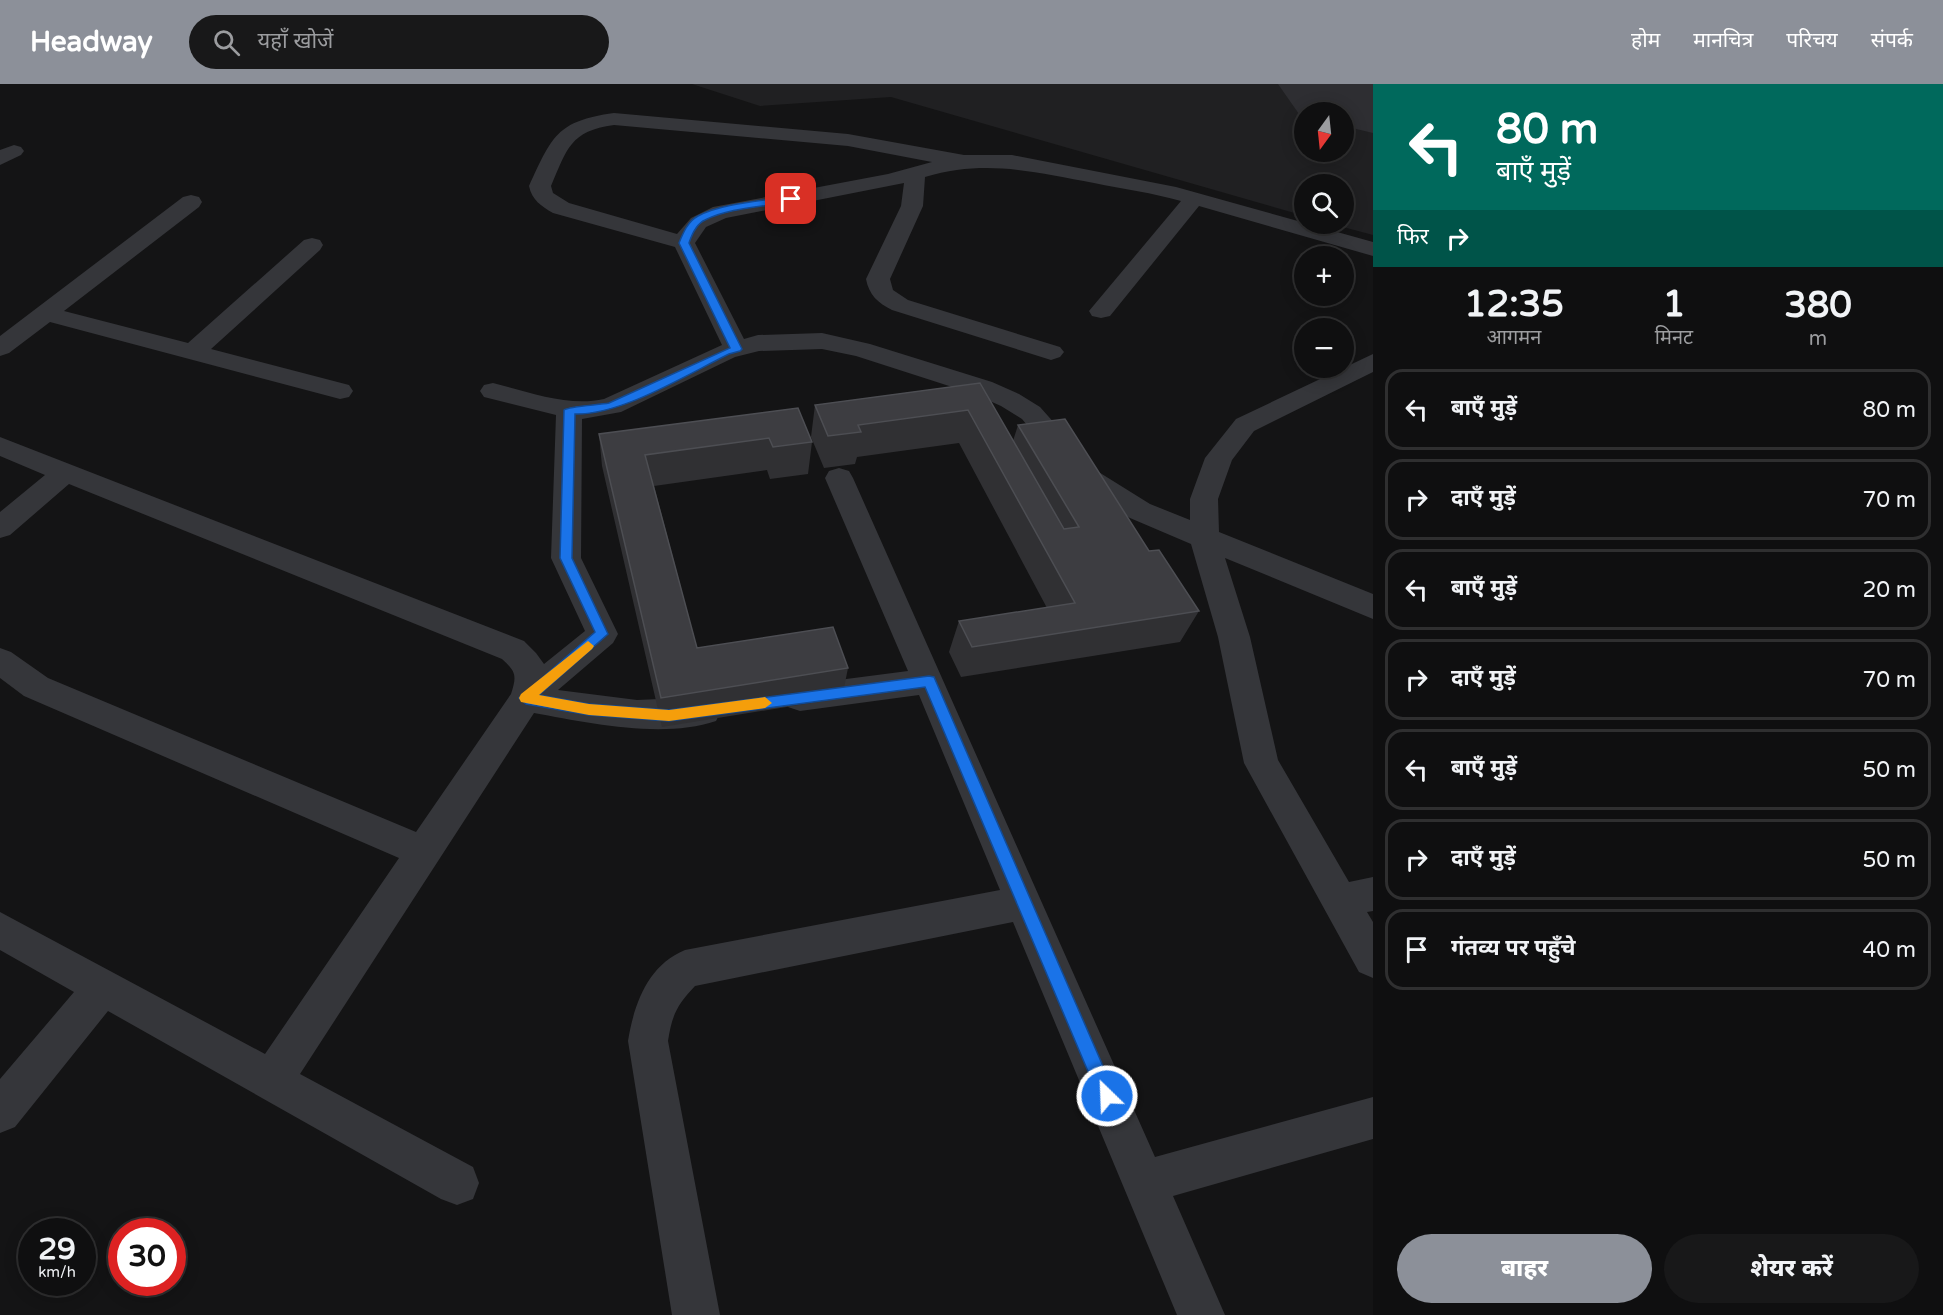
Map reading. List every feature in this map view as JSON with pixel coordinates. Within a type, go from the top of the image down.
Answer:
[{"type":"street","points":[[684,243],[561,208],[548,202],[541,194],[540,186],[564,136],[576,127],[592,121],[614,119],[848,140],[964,161],[1012,161],[1127,182],[1195,198],[1373,249]]},
{"type":"street","points":[[736,349],[684,243],[689,230],[700,219],[721,212],[915,175],[964,161]]},
{"type":"street","points":[[915,175],[912,206],[878,279],[879,289],[884,297],[900,305],[1051,352]]},
{"type":"street","points":[[1101,311],[1195,198]]},
{"type":"street","points":[[0,348],[191,202]]},
{"type":"street","points":[[193,352],[312,245]]},
{"type":"street","points":[[45,314],[340,391]]},
{"type":"street","points":[[494,391],[570,410],[590,411],[612,406],[726,352],[758,343],[822,341],[861,349],[983,388],[1031,413],[1087,478],[1140,512],[1373,607]]},
{"type":"street","points":[[1373,362],[1245,425],[1218,458],[1204,499],[1204,537],[1234,637],[1261,763],[1356,898],[1373,959]]},
{"type":"street","points":[[526,698],[602,634],[566,558],[570,410]]},
{"type":"street","points":[[0,446],[513,650],[528,664],[533,678],[526,698],[271,1081]]},
{"type":"street","points":[[0,528],[66,472]]},
{"type":"street","points":[[839,478],[929,681],[1201,1315]]},
{"type":"street","points":[[0,661],[36,687],[424,852]]},
{"type":"street","points":[[776,702],[929,681]]},
{"type":"street","points":[[526,698],[589,710],[669,716],[728,708]]},
{"type":"street","points":[[696,1315],[648,1041],[652,1016],[662,992],[685,969],[1023,903]]},
{"type":"street","points":[[0,930],[457,1184]]},
{"type":"street","points":[[0,1112],[103,987]]},
{"type":"street","points":[[1144,1182],[1373,1118]]},
{"type":"shaded area","points":[[692,84],[1373,84],[1373,235],[1354,230],[1354,174],[1294,174],[1294,213],[891,97],[760,106]]},
{"type":"building","points":[[980,383],[1064,529],[1079,527],[1018,425],[1065,419],[1149,551],[1159,550],[1199,611],[972,647],[959,621],[1075,603],[968,410],[858,425],[861,432],[828,436],[815,405]]},
{"type":"building","points":[[798,408],[812,442],[773,447],[769,438],[645,455],[697,648],[833,627],[848,668],[661,698],[599,434]]},
{"type":"runway","points":[[1349,84],[1373,90]]},
{"type":"slow traffic","points":[[588,646],[526,698],[589,710],[669,716],[765,703]]},
{"type":"route","points":[[791,199],[721,212],[700,219],[689,230],[684,243],[736,349],[612,406],[590,411],[570,410],[566,558],[602,634],[526,698],[589,710],[669,716],[929,681],[1107,1096]]}]
